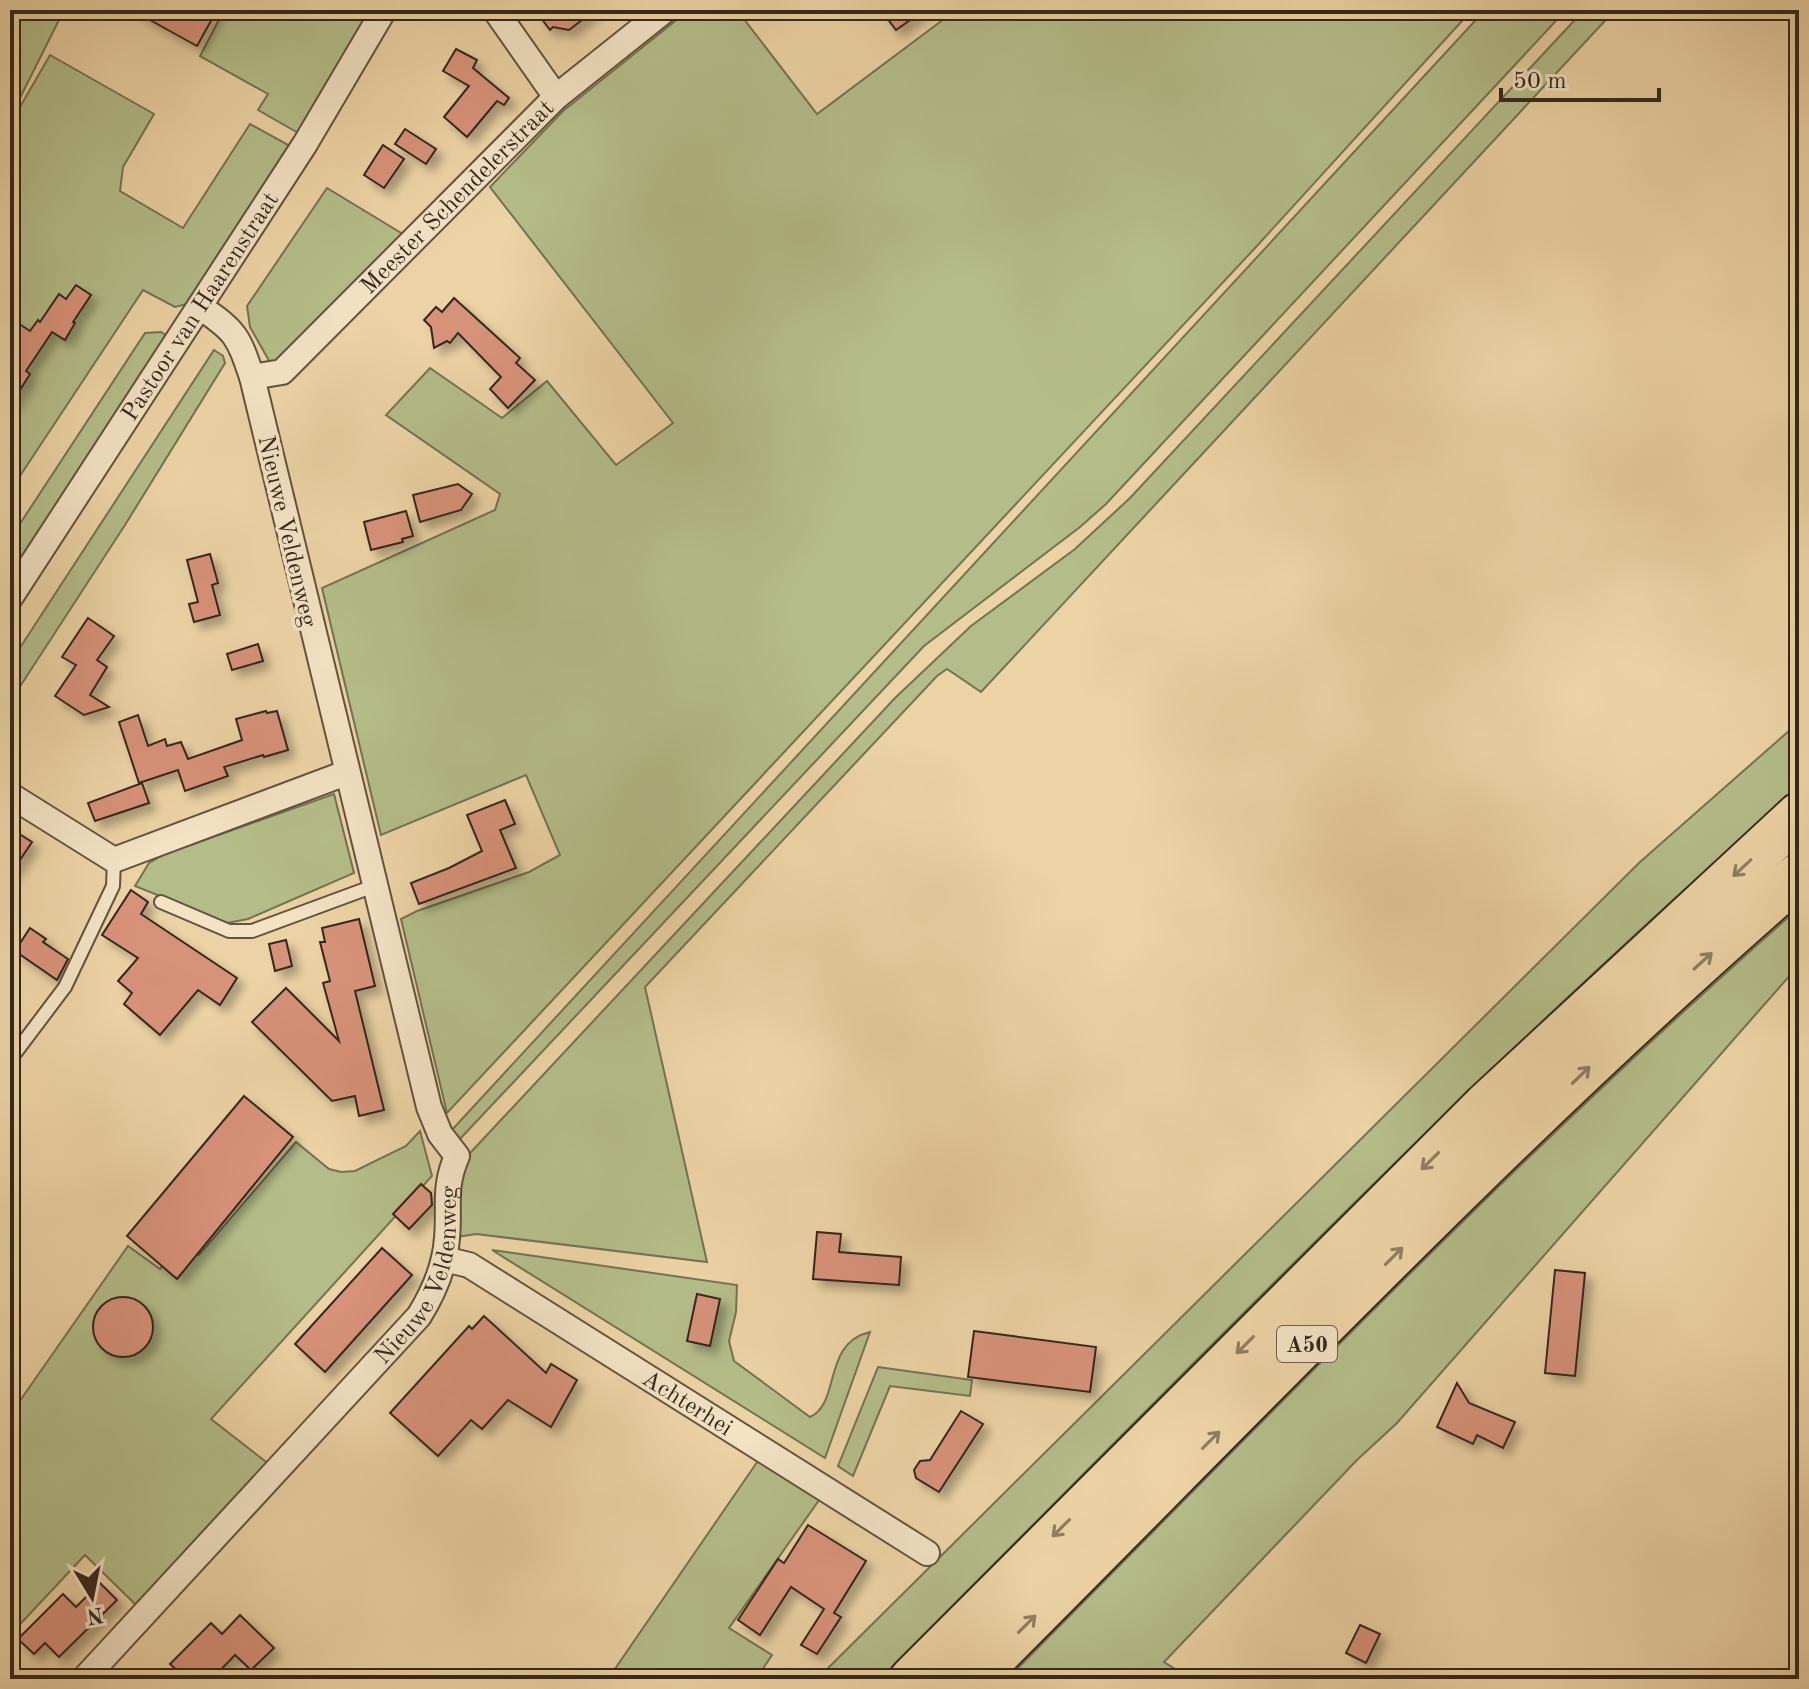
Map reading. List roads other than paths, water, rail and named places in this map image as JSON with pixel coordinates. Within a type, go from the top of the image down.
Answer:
[{"type":"highway","name":"A50","points":[[912,1679],[1485,1106],[1799,815]]},
{"type":"highway","name":"A50","points":[[972,1679],[1433,1218],[1645,1013],[1799,875]]},
{"type":"street","name":"Pastoor van Haarenstraat","points":[[10,598],[305,144],[384,10]]},
{"type":"street","points":[[495,10],[556,97]]},
{"type":"street","name":"Meester Schendelerstraat","points":[[252,377],[282,372],[556,97],[665,10]]},
{"type":"street","name":"Nieuwe Veldenweg","points":[[84,1679],[401,1338],[430,1298],[444,1259],[448,1226],[446,1187],[457,1156],[440,1134],[429,1107],[252,377],[239,340],[228,327],[200,307]]},
{"type":"street","points":[[10,795],[114,860],[346,773]]},
{"type":"street","name":"Achterhei","points":[[444,1259],[469,1265],[927,1553]]},
{"type":"lane","points":[[10,1060],[65,987],[113,886],[114,860]]},
{"type":"lane","points":[[161,902],[229,931],[252,931],[374,886]]}]
